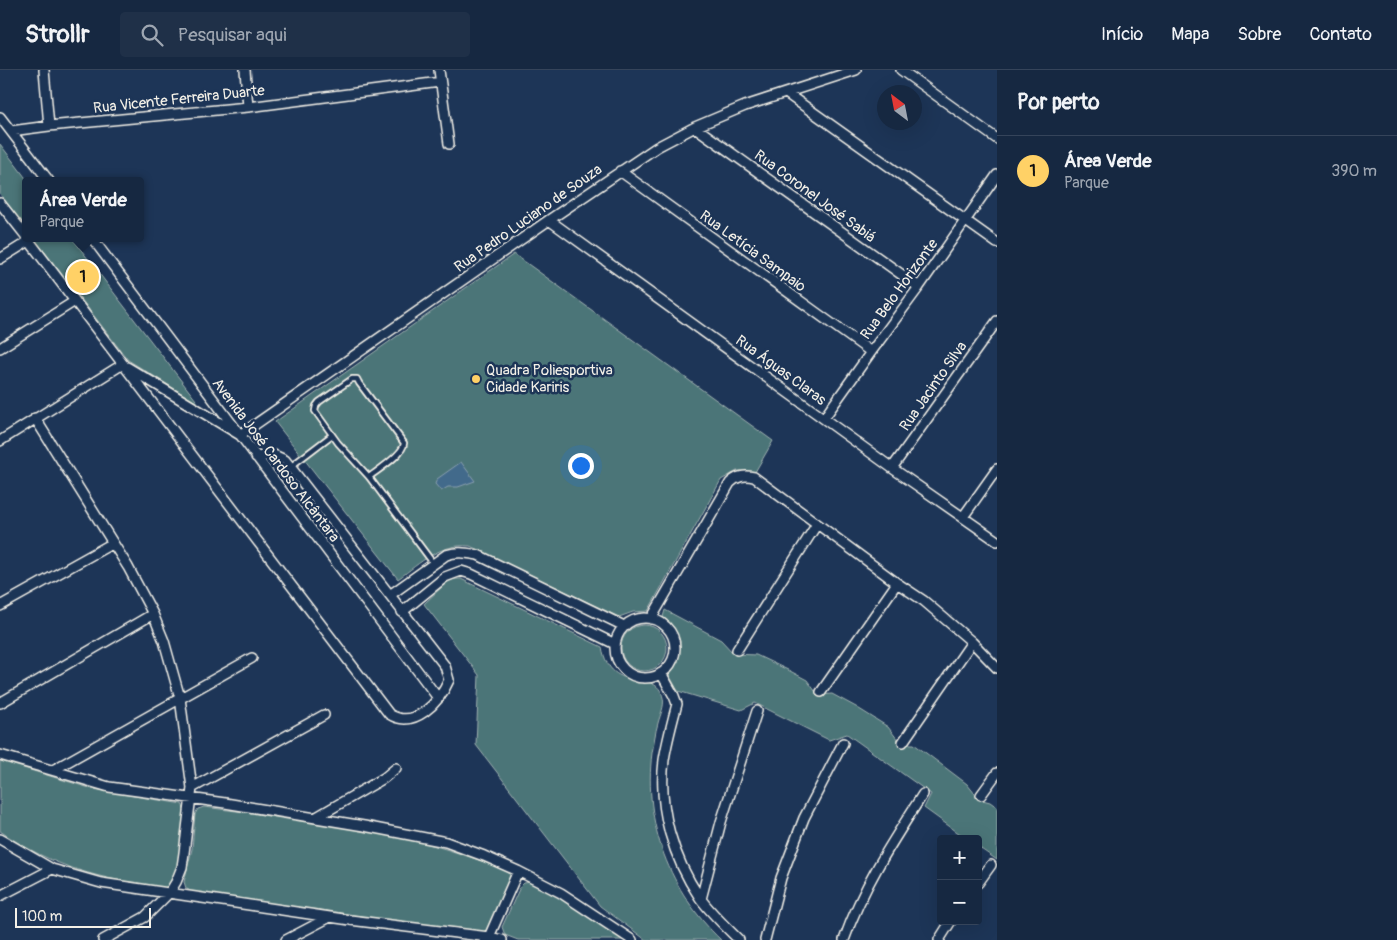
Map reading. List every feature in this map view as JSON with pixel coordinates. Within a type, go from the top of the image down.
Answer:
[{"type":"street","points":[[44,70],[49,126]]},
{"type":"street","points":[[245,70],[248,107]]},
{"type":"street","points":[[438,70],[449,144]]},
{"type":"street","name":"Rua Pedro Luciano de Souza","points":[[240,435],[657,147],[695,127],[745,106],[856,70]]},
{"type":"street","points":[[901,70],[997,139]]},
{"type":"street","name":"Rua Vicente Ferreira Duarte","points":[[10,131],[248,107],[440,82]]},
{"type":"street","points":[[786,93],[997,243]]},
{"type":"street","points":[[0,117],[45,177]]},
{"type":"street","name":"Rua Coronel José Sabiá","points":[[695,127],[920,287]]},
{"type":"street","name":"Rua Letícia Sampaio","points":[[620,171],[871,352]]},
{"type":"street","name":"Rua Belo Horizonte","points":[[824,418],[920,287],[997,175]]},
{"type":"street","points":[[0,203],[22,232]]},
{"type":"street","name":"Rua Águas Claras","points":[[549,220],[892,468],[997,541]]},
{"type":"street","points":[[0,259],[23,242]]},
{"type":"street","points":[[29,242],[388,714],[404,720],[430,709],[450,680],[445,666],[285,460],[274,455],[256,457]]},
{"type":"street","name":"Avenida José Cardoso Alcântara","points":[[95,242],[438,698]]},
{"type":"street","points":[[0,348],[75,301]]},
{"type":"street","name":"Rua Jacinto Silva","points":[[892,468],[997,321]]},
{"type":"street","points":[[123,364],[240,435]]},
{"type":"street","points":[[0,441],[123,364]]},
{"type":"street","points":[[35,418],[113,543],[153,614],[164,641],[180,698],[192,792],[182,867],[170,892],[144,917],[103,940]]},
{"type":"street","points":[[963,517],[997,469]]},
{"type":"street","points":[[652,619],[715,508],[734,479],[746,476],[754,478],[924,601],[972,642],[997,668]]},
{"type":"street","points":[[737,650],[817,524]]},
{"type":"street","points":[[0,606],[113,543]]},
{"type":"street","points":[[390,595],[433,563],[455,552],[478,556],[624,626]]},
{"type":"street","points":[[402,612],[445,577],[461,571],[471,574],[615,644]]},
{"type":"street","points":[[821,692],[897,583]]},
{"type":"street","points":[[0,703],[153,614]]},
{"type":"street","points":[[642,618],[652,619],[661,622],[673,638],[673,658],[661,673],[642,677],[633,675],[618,663],[615,654],[615,644],[624,626],[642,618]]},
{"type":"street","points":[[903,742],[972,642]]},
{"type":"street","points":[[53,770],[252,658]]},
{"type":"street","points":[[661,673],[677,704],[664,769],[666,818],[674,847],[683,869],[701,899],[739,940]]},
{"type":"street","points":[[701,899],[721,822],[757,711]]},
{"type":"street","points":[[192,792],[324,715]]},
{"type":"street","points":[[765,940],[781,878],[804,818],[843,743]]},
{"type":"street","points":[[0,755],[109,787],[192,792],[315,818],[446,842],[518,872],[577,903],[632,940]]},
{"type":"street","points":[[315,818],[384,778],[396,768]]},
{"type":"street","points":[[981,795],[997,773]]},
{"type":"street","points":[[844,940],[855,909],[884,854],[923,794]]},
{"type":"street","points":[[0,840],[52,869],[101,883],[502,940]]},
{"type":"street","points":[[980,880],[991,865]]},
{"type":"street","points":[[0,896],[52,869]]},
{"type":"street","points":[[486,938],[518,872]]},
{"type":"street","points":[[286,940],[330,917]]},
{"type":"street","points":[[939,940],[948,925]]},
{"type":"lane","points":[[369,477],[400,453],[404,447],[404,442],[357,379],[352,379],[316,406],[315,411],[332,435],[369,477],[433,563]]},
{"type":"lane","points":[[290,467],[332,435]]},
{"type":"green space","points":[[0,144],[25,177],[22,177],[22,223],[0,194]]},
{"type":"green space","points":[[37,242],[75,242],[199,404],[128,360]]},
{"type":"green space","points":[[514,254],[773,441],[755,472],[737,471],[721,480],[648,611],[633,612],[619,617],[470,546],[449,548],[431,555],[398,579],[275,422]]},
{"type":"green space","points":[[454,579],[461,579],[602,647],[607,663],[614,672],[624,677],[652,684],[659,689],[663,698],[663,704],[652,753],[650,779],[656,830],[674,878],[687,900],[721,940],[646,940],[600,906],[476,745],[479,675],[424,604],[446,583]]},
{"type":"green space","points":[[665,610],[721,640],[734,654],[756,655],[790,671],[807,680],[818,695],[832,694],[888,727],[901,744],[914,744],[967,784],[979,799],[990,802],[997,807],[997,860],[982,850],[982,835],[961,835],[924,808],[931,794],[847,734],[829,740],[755,703],[741,710],[678,691],[668,673],[676,658],[676,637],[669,623],[663,617]]},
{"type":"green space","points":[[644,625],[657,629],[663,635],[667,648],[663,661],[657,667],[644,671],[631,667],[625,661],[621,648],[625,635],[631,629]]},
{"type":"green space","points":[[0,761],[93,789],[182,804],[184,810],[184,830],[178,867],[172,883],[162,889],[78,870],[20,844],[0,831]]},
{"type":"green space","points":[[204,807],[320,822],[389,834],[462,854],[506,870],[511,878],[489,929],[480,933],[191,892],[186,888],[184,882],[192,849],[195,814],[198,809]]},
{"type":"green space","points":[[532,882],[573,904],[626,940],[518,940],[505,935],[502,927],[520,887],[524,883]]},
{"type":"water","points":[[461,462],[475,481],[458,487],[448,487],[441,491],[435,484],[437,479]]},
{"type":"place","name":"Área Verde","points":[[83,277]]},
{"type":"place","name":"Quadra Poliesportiva Cidade Kariris","points":[[476,379]]}]
